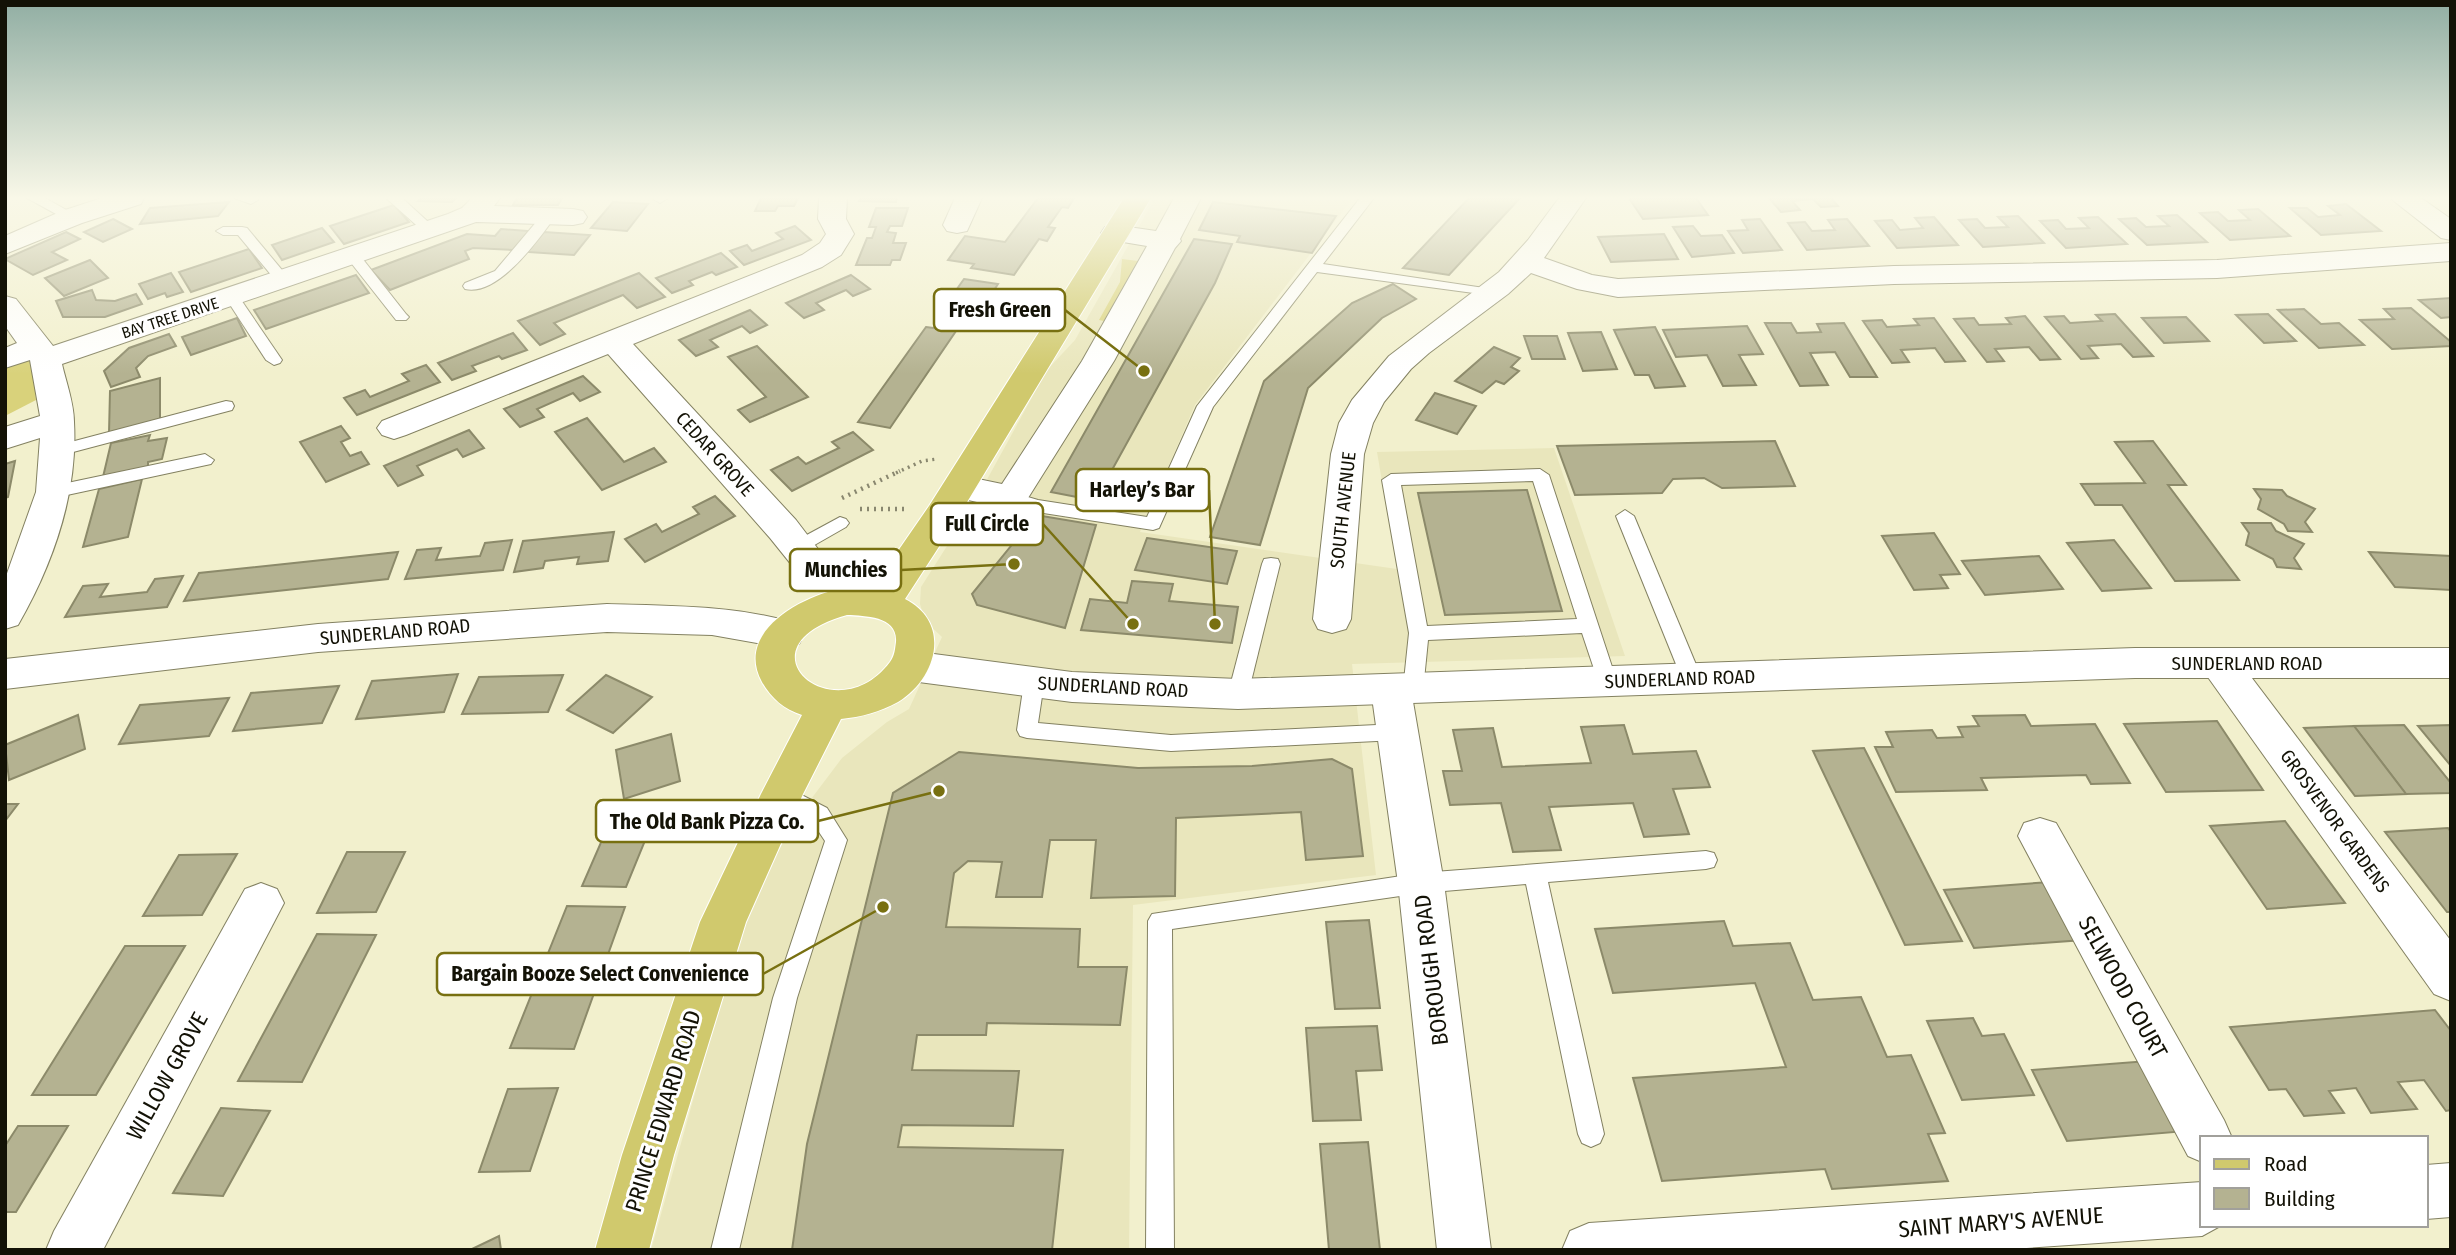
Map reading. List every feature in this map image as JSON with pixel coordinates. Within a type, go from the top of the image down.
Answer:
[{"type":"main road","points":[[882,603],[979,454],[1100,257]]},
{"type":"main road","points":[[847,601],[882,603],[911,621],[917,635],[917,650],[911,666],[897,682],[877,695],[854,703],[828,705],[809,702],[793,694],[781,683],[775,669],[776,654],[785,634],[809,614],[827,606],[847,601]]},
{"type":"main road","name":"PRINCE EDWARD ROAD","points":[[622,1250],[648,1155],[723,922],[782,794],[828,705]]},
{"type":"street","name":"BAY TREE DRIVE","points":[[5,359],[42,352],[232,297],[351,257]]},
{"type":"street","points":[[394,428],[819,257]]},
{"type":"street","points":[[958,487],[1011,498],[1098,361],[1158,257]]},
{"type":"street","name":"SOUTH AVENUE","points":[[1332,619],[1346,460],[1356,424],[1376,390],[1402,360],[1431,334],[1491,293],[1528,257]]},
{"type":"street","points":[[1524,261],[1587,283],[1618,288],[1894,275],[2217,270],[2392,257]]},
{"type":"street","points":[[5,305],[42,352],[58,436],[53,492],[25,578],[5,615]]},
{"type":"street","name":"CEDAR GROVE","points":[[612,340],[807,558]]},
{"type":"street","points":[[5,438],[58,436]]},
{"type":"street","name":"SUNDERLAND ROAD","points":[[5,674],[318,638],[607,618],[712,621],[785,634]]},
{"type":"street","name":"GROSVENOR GARDENS","points":[[2219,663],[2451,979]]},
{"type":"street","name":"SUNDERLAND ROAD","points":[[911,666],[1034,682],[1238,694],[1967,667],[2451,663]]},
{"type":"street","name":"BOROUGH ROAD","points":[[1402,690],[1397,732],[1421,883],[1464,1250]]},
{"type":"street","name":"SELWOOD COURT","points":[[2040,836],[2205,1136]]},
{"type":"street","name":"WILLOW GROVE","points":[[73,1250],[261,903]]},
{"type":"street","points":[[2428,1192],[2451,1190]]},
{"type":"street","name":"SAINT MARY'S AVENUE","points":[[1589,1250],[2200,1209]]},
{"type":"lane","points":[[263,257],[282,279]]},
{"type":"lane","points":[[353,257],[401,317]]},
{"type":"lane","points":[[470,286],[500,274],[519,257]]},
{"type":"lane","points":[[1011,498],[1037,506],[1153,524],[1205,406],[1324,257]]},
{"type":"lane","points":[[1316,267],[1491,293]]},
{"type":"lane","points":[[232,297],[274,360]]},
{"type":"lane","points":[[58,436],[226,406]]},
{"type":"lane","points":[[53,492],[205,460]]},
{"type":"lane","points":[[1402,690],[1419,633],[1391,480],[1539,475],[1607,682]]},
{"type":"lane","points":[[1625,516],[1692,679]]},
{"type":"lane","points":[[807,558],[840,523]]},
{"type":"lane","points":[[1238,694],[1271,564]]},
{"type":"lane","points":[[1419,633],[1588,626]]},
{"type":"lane","points":[[1034,682],[1027,730],[1171,743],[1397,732]]},
{"type":"lane","points":[[725,1250],[785,998],[836,840],[819,814],[782,794]]},
{"type":"lane","points":[[1160,1250],[1160,921],[1421,883],[1706,860]]},
{"type":"lane","points":[[1535,874],[1591,1134]]},
{"type":"path","points":[[837,501],[922,461],[979,454]]},
{"type":"shaded area","points":[[1122,257],[1308,257],[1195,405],[1140,532],[1397,569],[1377,452],[1554,448],[1625,656],[1352,664],[1376,875],[1133,905],[1129,1250],[651,1250],[733,958],[763,879],[796,819],[842,758],[887,722],[909,709],[942,637],[925,621],[920,604],[921,587],[973,505],[1047,370],[1075,340]]},
{"type":"shaded area","points":[[1122,259],[1138,261],[1104,321],[1099,320],[1120,282]]},
{"type":"shaded area","points":[[29,356],[33,364],[36,400],[5,416],[5,366]]},
{"type":"building","points":[[10,257],[61,257],[67,260],[33,275],[5,259]]},
{"type":"building","points":[[226,257],[254,257],[262,268],[191,292],[179,272]]},
{"type":"building","points":[[407,257],[468,257],[469,259],[390,290],[371,270]]},
{"type":"building","points":[[712,257],[725,257],[737,267],[716,275],[712,272],[689,281],[693,285],[672,293],[656,278]]},
{"type":"building","points":[[736,257],[767,257],[744,265]]},
{"type":"building","points":[[859,257],[901,257],[900,260],[892,260],[890,265],[856,265]]},
{"type":"building","points":[[950,257],[1027,257],[1014,275],[971,268],[974,264],[948,260]]},
{"type":"building","points":[[1184,257],[1227,257],[1215,283],[1112,470],[1159,477],[1144,510],[1051,492]]},
{"type":"building","points":[[1414,257],[1466,257],[1449,275],[1403,268]]},
{"type":"building","points":[[1608,257],[1677,257],[1678,259],[1611,262]]},
{"type":"building","points":[[90,260],[108,278],[64,296],[45,278]]},
{"type":"building","points":[[171,273],[183,292],[167,297],[165,293],[148,299],[139,284]]},
{"type":"building","points":[[639,273],[665,297],[637,308],[623,295],[554,323],[565,334],[540,345],[518,321]]},
{"type":"building","points":[[356,275],[369,293],[266,329],[254,310]]},
{"type":"building","points":[[851,275],[870,289],[853,296],[846,290],[816,303],[824,310],[804,318],[786,303]]},
{"type":"building","points":[[964,279],[998,284],[973,323],[937,317]]},
{"type":"building","points":[[1393,284],[1416,299],[1382,318],[1308,388],[1260,545],[1210,537],[1264,381],[1352,303]]},
{"type":"building","points":[[92,290],[96,300],[115,301],[136,294],[142,304],[105,317],[63,317],[56,301]]},
{"type":"building","points":[[2451,298],[2451,317],[2441,318],[2419,300]]},
{"type":"building","points":[[2411,308],[2451,342],[2451,346],[2392,349],[2360,320],[2394,319],[2384,309]]},
{"type":"building","points":[[2304,309],[2321,324],[2339,323],[2364,345],[2319,348],[2278,310]]},
{"type":"building","points":[[750,310],[767,325],[750,333],[742,326],[710,340],[718,347],[696,356],[679,340]]},
{"type":"building","points":[[2115,314],[2153,356],[2133,357],[2121,344],[2088,346],[2098,358],[2081,359],[2045,317],[2064,316],[2070,323],[2102,321],[2096,315]]},
{"type":"building","points":[[2268,314],[2296,341],[2264,343],[2236,315]]},
{"type":"building","points":[[2025,316],[2060,359],[2040,360],[2029,347],[1995,349],[2004,361],[1987,362],[1954,319],[1974,318],[1979,325],[2011,324],[2006,318]]},
{"type":"building","points":[[2186,317],[2209,341],[2164,343],[2142,318]]},
{"type":"building","points":[[237,318],[246,336],[191,355],[182,337]]},
{"type":"building","points":[[1934,318],[1965,361],[1945,362],[1935,348],[1901,350],[1909,362],[1892,363],[1863,321],[1882,320],[1887,327],[1919,325],[1914,319]]},
{"type":"building","points":[[1765,323],[1791,323],[1797,333],[1821,332],[1817,324],[1844,323],[1877,377],[1850,377],[1835,352],[1810,353],[1828,385],[1800,386]]},
{"type":"building","points":[[1747,326],[1763,354],[1739,355],[1756,385],[1723,386],[1707,355],[1676,357],[1663,330]]},
{"type":"building","points":[[926,327],[956,331],[890,428],[858,422]]},
{"type":"building","points":[[1655,327],[1685,386],[1655,388],[1649,375],[1635,375],[1614,330]]},
{"type":"building","points":[[1601,332],[1617,369],[1583,371],[1568,333]]},
{"type":"building","points":[[513,333],[527,350],[472,366],[476,371],[452,380],[438,363]]},
{"type":"building","points":[[169,334],[176,346],[148,356],[136,368],[140,377],[111,387],[104,371],[129,348]]},
{"type":"building","points":[[1524,336],[1557,336],[1565,359],[1532,359]]},
{"type":"building","points":[[757,346],[808,397],[750,422],[738,410],[766,397],[728,357]]},
{"type":"building","points":[[1494,347],[1520,358],[1511,367],[1519,371],[1504,384],[1496,381],[1482,393],[1455,381]]},
{"type":"building","points":[[426,365],[440,382],[357,415],[344,398],[365,390],[370,397],[409,381],[402,374]]},
{"type":"building","points":[[583,376],[600,392],[580,401],[573,393],[537,409],[544,417],[520,427],[504,409]]},
{"type":"building","points":[[160,378],[160,420],[109,433],[110,391]]},
{"type":"building","points":[[1435,393],[1476,406],[1457,434],[1416,420]]},
{"type":"building","points":[[587,418],[624,462],[654,448],[666,462],[602,490],[555,432]]},
{"type":"building","points":[[341,426],[350,438],[341,442],[350,456],[361,452],[369,464],[326,482],[300,442]]},
{"type":"building","points":[[469,430],[484,448],[463,457],[457,449],[417,466],[423,475],[398,486],[384,466]]},
{"type":"building","points":[[853,432],[873,450],[792,491],[771,470],[798,457],[806,464],[839,448],[832,442]]},
{"type":"building","points":[[150,435],[148,441],[167,438],[162,459],[148,462],[148,468],[103,477],[111,443]]},
{"type":"building","points":[[1775,441],[1795,486],[1722,488],[1704,478],[1673,479],[1662,493],[1575,495],[1557,446]]},
{"type":"building","points":[[2153,441],[2186,485],[2168,485],[2239,580],[2175,581],[2122,505],[2095,505],[2081,484],[2145,483],[2115,442]]},
{"type":"building","points":[[15,461],[8,497],[5,498],[5,464]]},
{"type":"building","points":[[142,479],[128,537],[83,547],[99,489]]},
{"type":"building","points":[[2254,489],[2282,490],[2287,496],[2315,509],[2305,522],[2312,532],[2288,531],[2284,524],[2258,509],[2261,499]]},
{"type":"building","points":[[1527,490],[1562,611],[1445,615],[1418,493]]},
{"type":"building","points":[[715,496],[735,516],[645,562],[625,539],[656,524],[662,532],[699,514],[693,507]]},
{"type":"building","points":[[1036,515],[1096,525],[1065,628],[977,605],[972,594]]},
{"type":"building","points":[[2242,523],[2271,523],[2276,531],[2304,544],[2294,558],[2301,569],[2277,567],[2273,559],[2246,545],[2249,533]]},
{"type":"building","points":[[614,532],[608,561],[577,564],[579,557],[545,561],[543,568],[514,572],[523,541]]},
{"type":"building","points":[[1934,533],[1960,574],[1940,575],[1948,588],[1914,590],[1882,536]]},
{"type":"building","points":[[1147,538],[1237,551],[1227,584],[1135,570]]},
{"type":"building","points":[[512,540],[503,570],[405,579],[417,550],[441,548],[436,560],[480,556],[485,543]]},
{"type":"building","points":[[2114,540],[2151,588],[2102,591],[2067,543]]},
{"type":"building","points":[[398,552],[388,579],[184,601],[199,573]]},
{"type":"building","points":[[2369,552],[2451,556],[2451,590],[2395,587]]},
{"type":"building","points":[[2039,556],[2063,589],[1985,595],[1962,561]]},
{"type":"building","points":[[183,576],[167,607],[65,617],[83,586],[108,584],[100,597],[147,592],[155,579]]},
{"type":"building","points":[[1132,581],[1173,584],[1169,601],[1238,607],[1232,643],[1081,630],[1090,599],[1127,603]]},
{"type":"building","points":[[458,674],[444,712],[356,719],[372,681]]},
{"type":"building","points":[[563,675],[548,712],[462,714],[479,677]]},
{"type":"building","points":[[606,675],[652,697],[613,733],[567,710]]},
{"type":"building","points":[[339,686],[322,723],[233,731],[251,693]]},
{"type":"building","points":[[229,698],[209,736],[119,744],[140,705]]},
{"type":"building","points":[[78,715],[85,749],[9,780],[5,745]]},
{"type":"building","points":[[2025,715],[2031,726],[2095,724],[2130,783],[2091,784],[2086,775],[1981,778],[1987,790],[1896,792],[1875,747],[1893,747],[1886,732],[1932,730],[1937,738],[1963,737],[1958,727],[1979,726],[1973,716]]},
{"type":"building","points":[[2217,721],[2263,790],[2166,792],[2124,724]]},
{"type":"building","points":[[1624,725],[1633,754],[1696,751],[1710,787],[1673,789],[1689,834],[1644,837],[1633,803],[1549,807],[1561,850],[1513,852],[1501,803],[1450,805],[1443,771],[1462,771],[1453,730],[1493,728],[1502,767],[1591,763],[1581,727]]},
{"type":"building","points":[[2404,725],[2451,783],[2451,793],[2406,794],[2354,726]]},
{"type":"building","points":[[2451,725],[2451,766],[2418,726]]},
{"type":"building","points":[[2354,726],[2406,794],[2355,796],[2304,728]]},
{"type":"building","points":[[671,734],[680,781],[624,799],[616,750]]},
{"type":"building","points":[[1864,748],[1962,941],[1905,945],[1813,751]]},
{"type":"building","points":[[959,752],[1138,768],[1252,766],[1332,759],[1352,769],[1363,856],[1306,860],[1301,812],[1176,818],[1175,896],[1091,898],[1096,840],[1050,840],[1042,897],[996,897],[1002,862],[968,861],[954,873],[946,927],[1080,929],[1078,967],[1127,967],[1120,1025],[987,1023],[986,1035],[917,1035],[912,1070],[1019,1071],[1013,1126],[902,1125],[898,1147],[1063,1150],[1052,1250],[792,1250],[807,1144],[893,793]]},
{"type":"building","points":[[5,804],[18,804],[5,821]]},
{"type":"building","points":[[2285,821],[2345,903],[2267,909],[2210,826]]},
{"type":"building","points":[[609,824],[651,826],[626,887],[582,886]]},
{"type":"building","points":[[2448,828],[2451,832],[2451,912],[2447,912],[2385,832]]},
{"type":"building","points":[[347,852],[405,852],[376,912],[317,913]]},
{"type":"building","points":[[237,854],[202,915],[143,916],[179,855]]},
{"type":"building","points":[[2050,882],[2083,940],[1974,948],[1944,890]]},
{"type":"building","points":[[567,906],[625,907],[574,1049],[510,1048]]},
{"type":"building","points":[[1369,920],[1380,1008],[1335,1009],[1326,922]]},
{"type":"building","points":[[1724,921],[1733,946],[1790,943],[1813,1000],[1861,997],[1887,1057],[1911,1055],[1945,1133],[1928,1134],[1948,1181],[1832,1189],[1825,1169],[1662,1181],[1633,1078],[1786,1067],[1755,983],[1613,993],[1595,929]]},
{"type":"building","points":[[317,934],[376,935],[302,1082],[238,1081]]},
{"type":"building","points":[[125,946],[185,946],[96,1095],[32,1095]]},
{"type":"building","points":[[2435,1010],[2451,1031],[2451,1110],[2446,1111],[2424,1080],[2398,1082],[2417,1109],[2371,1113],[2356,1088],[2329,1091],[2344,1113],[2304,1116],[2286,1089],[2269,1090],[2230,1027]]},
{"type":"building","points":[[1973,1018],[1982,1036],[2004,1034],[2034,1095],[1962,1100],[1927,1021]]},
{"type":"building","points":[[1377,1026],[1382,1070],[1356,1071],[1361,1120],[1313,1121],[1306,1028]]},
{"type":"building","points":[[2148,1061],[2187,1131],[2067,1141],[2032,1070]]},
{"type":"building","points":[[558,1088],[530,1171],[479,1172],[508,1089]]},
{"type":"building","points":[[221,1108],[270,1111],[223,1196],[173,1193]]},
{"type":"building","points":[[18,1126],[68,1126],[16,1212],[5,1212],[5,1146]]},
{"type":"building","points":[[1368,1142],[1380,1250],[1329,1250],[1320,1144]]},
{"type":"building","points":[[499,1236],[501,1250],[470,1250]]},
{"type":"place","name":"Fresh Green","points":[[1144,371]]},
{"type":"place","name":"Munchies","points":[[1014,564]]},
{"type":"place","name":"Full Circle","points":[[1133,624]]},
{"type":"place","name":"Harley’s Bar","points":[[1215,624]]},
{"type":"place","name":"The Old Bank Pizza Co.","points":[[939,791]]},
{"type":"place","name":"Bargain Booze Select Convenience","points":[[883,907]]}]
